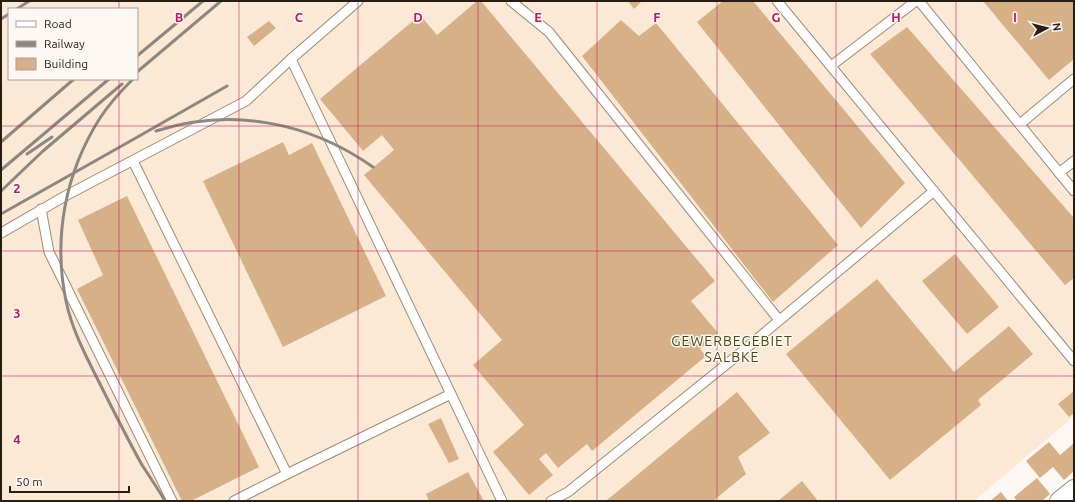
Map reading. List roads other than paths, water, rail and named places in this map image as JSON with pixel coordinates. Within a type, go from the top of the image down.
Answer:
[{"type":"street","points":[[1059,501],[1074,489]]},
{"type":"lane","points":[[1,233],[41,209],[246,102],[291,59],[358,1]]},
{"type":"lane","points":[[511,1],[549,32],[779,320]]},
{"type":"lane","points":[[777,1],[1074,361]]},
{"type":"lane","points":[[831,66],[916,1]]},
{"type":"lane","points":[[919,1],[1074,190]]},
{"type":"lane","points":[[291,59],[502,501]]},
{"type":"lane","points":[[1020,124],[1074,79]]},
{"type":"lane","points":[[133,161],[287,474]]},
{"type":"lane","points":[[1060,173],[1074,161]]},
{"type":"lane","points":[[551,501],[568,492],[738,355],[934,191]]},
{"type":"lane","points":[[41,209],[49,252],[172,501]]},
{"type":"lane","points":[[234,501],[450,394]]},
{"type":"railway","points":[[18,8],[29,1]]},
{"type":"railway","points":[[138,55],[203,1]]},
{"type":"railway","points":[[138,71],[221,1]]},
{"type":"railway","points":[[1,19],[8,15]]},
{"type":"railway","points":[[1,142],[73,80]]},
{"type":"railway","points":[[1,170],[108,80]]},
{"type":"railway","points":[[132,80],[115,98],[100,118],[88,139],[70,183],[62,230],[62,277],[69,312],[84,353],[136,455],[165,501]]},
{"type":"railway","points":[[1,191],[43,151],[122,84]]},
{"type":"railway","points":[[1,214],[227,86]]},
{"type":"railway","points":[[156,131],[185,124],[213,120],[241,120],[269,123],[323,139],[373,167]]},
{"type":"railway","points":[[27,154],[52,137]]},
{"type":"district","name":"GEWERBEGEBIET SALBKE","points":[[732,350]]}]
